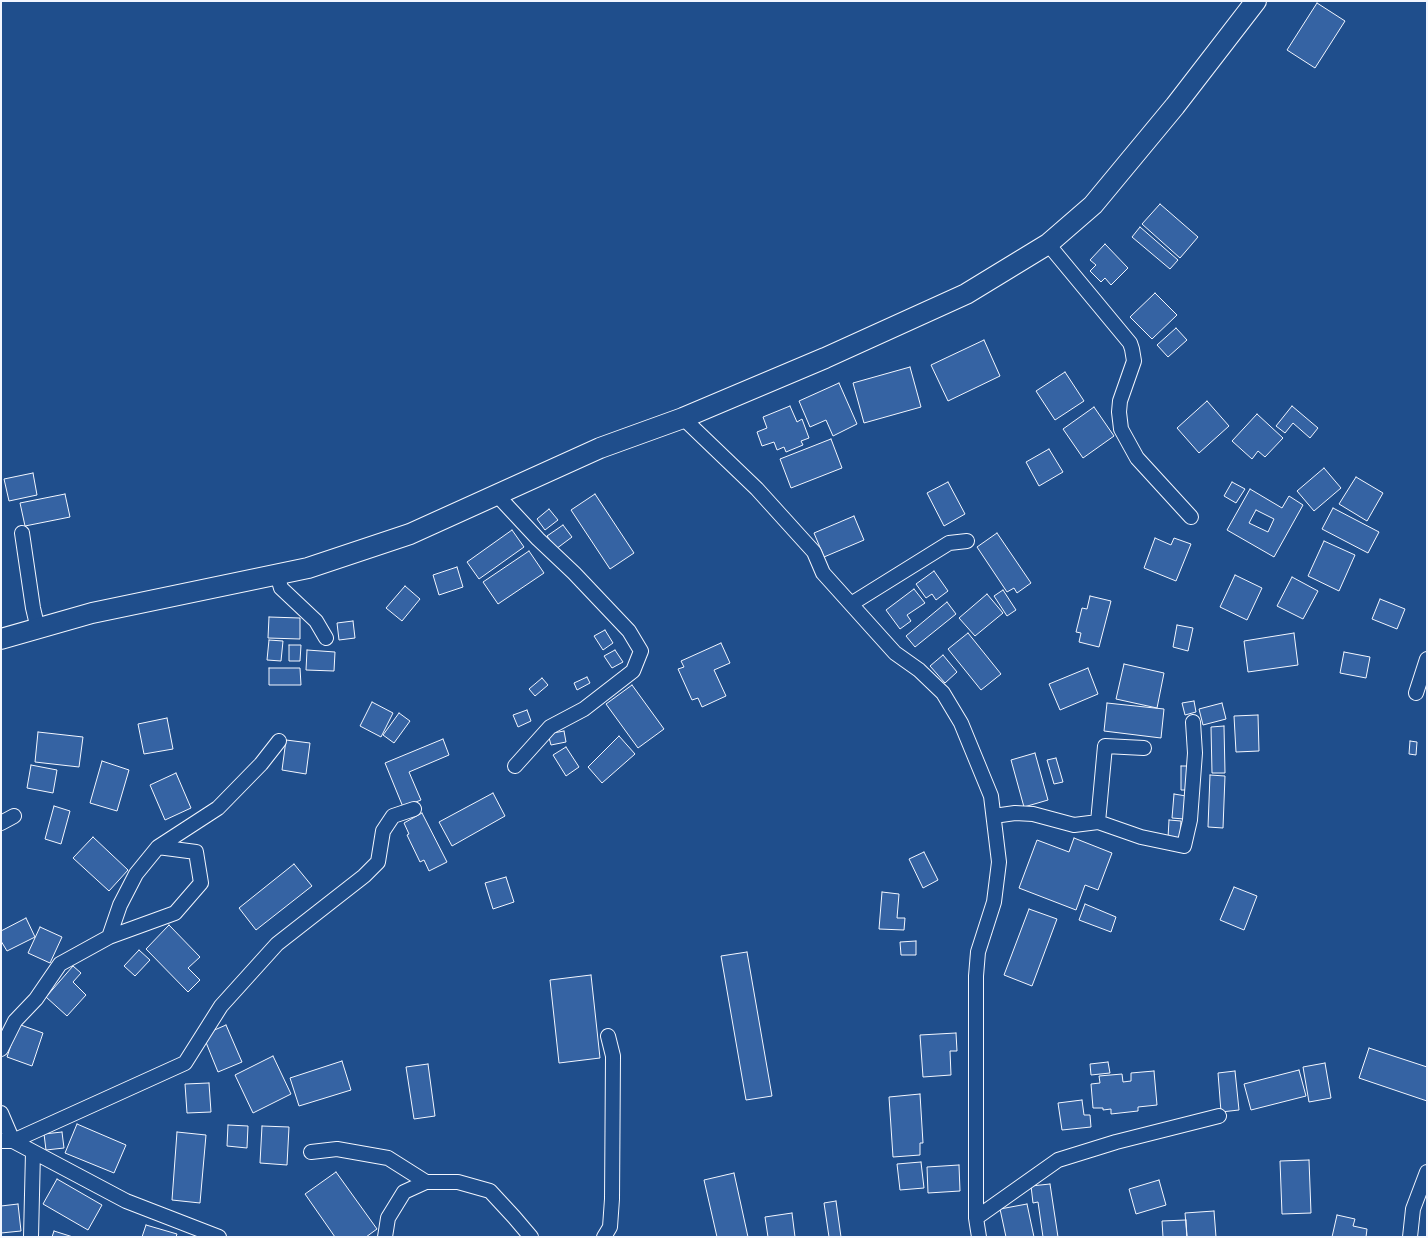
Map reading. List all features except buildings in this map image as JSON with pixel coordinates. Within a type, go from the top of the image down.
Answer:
[{"type":"street","points":[[1,639],[92,613],[308,568],[410,534],[600,448],[683,418],[825,358],[966,294],[1048,244],[1093,204],[1175,106],[1256,1]]},
{"type":"street","points":[[1048,244],[1130,343],[1134,361],[1120,401],[1119,412],[1122,429],[1137,458],[1191,518]]},
{"type":"street","points":[[683,418],[757,488],[814,552],[823,573],[895,653],[919,670],[943,692],[961,723],[991,796],[1000,862],[994,902],[978,952],[976,976],[976,1218],[979,1237]]},
{"type":"street","points":[[497,494],[538,539],[574,573],[629,631],[641,650],[633,671],[584,709],[550,727],[515,766]]},
{"type":"street","points":[[22,533],[33,608],[38,628]]},
{"type":"street","points":[[851,604],[948,543],[967,541]]},
{"type":"street","points":[[277,574],[281,588],[316,621],[326,638]]},
{"type":"street","points":[[1416,693],[1427,659]]},
{"type":"street","points":[[994,816],[1015,813],[1033,814],[1074,825],[1098,822],[1141,837],[1184,846],[1190,820],[1195,752],[1193,722]]},
{"type":"street","points":[[109,937],[120,905],[136,874],[158,847],[218,808],[261,764],[279,741]]},
{"type":"street","points":[[1098,822],[1105,746],[1144,748]]},
{"type":"street","points":[[7,1141],[185,1063],[221,1006],[277,944],[364,876],[378,862],[383,831],[394,816],[414,809]]},
{"type":"street","points":[[1,823],[14,816]]},
{"type":"street","points":[[1,1049],[15,1021],[36,999],[60,964],[109,937],[175,913],[201,883],[196,852],[158,847]]},
{"type":"street","points":[[604,1237],[610,1227],[612,1199],[613,1056],[608,1036]]},
{"type":"street","points":[[1,1113],[7,1141]]},
{"type":"street","points":[[976,1218],[1058,1160],[1116,1142],[1220,1116]]},
{"type":"street","points":[[7,1141],[33,1152],[126,1201],[219,1237]]},
{"type":"street","points":[[311,1152],[337,1149],[388,1158],[426,1182]]},
{"type":"street","points":[[31,1237],[33,1152]]},
{"type":"street","points":[[1410,1237],[1413,1209],[1427,1172]]},
{"type":"street","points":[[385,1237],[388,1218],[404,1192],[426,1182],[458,1182],[490,1191],[531,1237]]}]
